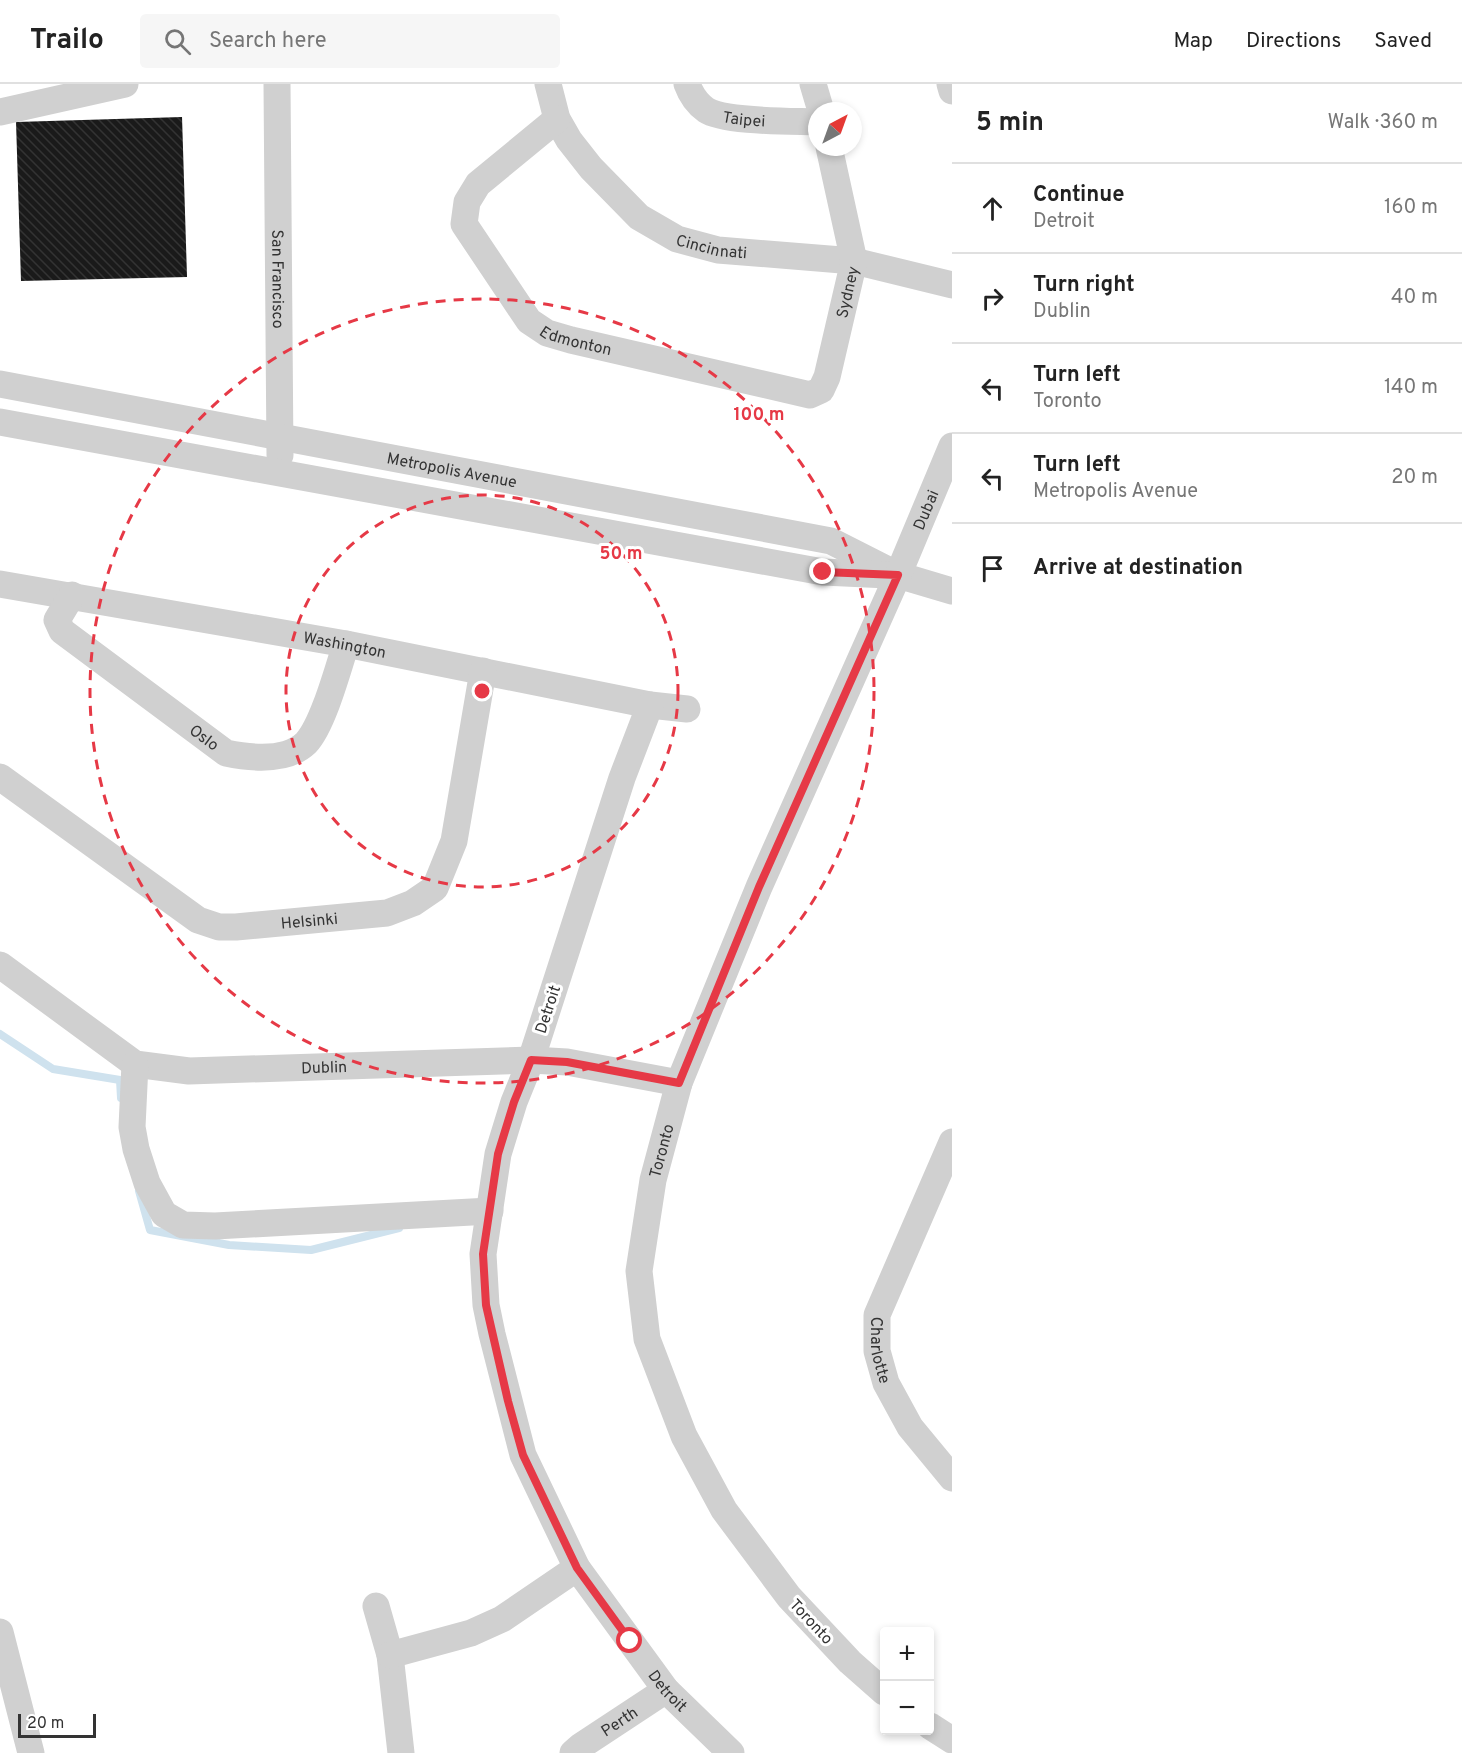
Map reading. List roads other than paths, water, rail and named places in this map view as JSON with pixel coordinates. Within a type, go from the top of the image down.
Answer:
[{"type":"street","points":[[0,112],[125,84]]},
{"type":"street","name":"San Francisco","points":[[277,84],[280,475]]},
{"type":"street","name":"Cincinnati","points":[[548,84],[557,119],[569,140],[591,168],[639,217],[677,238],[718,250],[854,261],[952,285]]},
{"type":"street","name":"Taipei","points":[[687,84],[692,97],[707,111],[723,117],[808,122]]},
{"type":"street","points":[[813,84],[818,102]]},
{"type":"street","points":[[950,84],[952,91]]},
{"type":"street","name":"Edmonton","points":[[557,119],[478,184],[467,202],[464,224],[529,321],[547,333],[571,340],[810,395]]},
{"type":"street","name":"Sydney","points":[[810,395],[821,390],[827,377],[854,261],[831,156]]},
{"type":"street","name":"Metropolis Avenue","points":[[0,384],[831,541],[898,575],[952,591]]},
{"type":"street","name":"Metropolis Avenue","points":[[0,422],[280,475],[823,572],[898,575]]},
{"type":"street","name":"Dubai","points":[[898,575],[952,447]]},
{"type":"street","name":"Toronto","points":[[880,1688],[850,1662],[789,1597],[724,1510],[684,1436],[647,1339],[639,1271],[653,1179],[679,1083],[759,887],[898,575]]},
{"type":"street","name":"Washington","points":[[0,584],[346,644],[650,705],[687,709]]},
{"type":"street","name":"Oslo","points":[[72,595],[57,620],[62,631],[226,753],[272,757],[292,751],[306,742],[320,720],[346,644]]},
{"type":"street","name":"Helsinki","points":[[0,777],[198,920],[219,927],[236,927],[387,914],[413,903],[435,888],[454,841],[483,671]]},
{"type":"street","name":"Detroit","points":[[650,705],[618,789],[531,1060],[514,1102],[498,1154],[483,1254],[486,1305],[523,1455],[577,1568],[666,1690],[731,1753]]},
{"type":"street","name":"Dublin","points":[[0,964],[135,1064],[189,1071],[531,1060],[567,1062],[679,1083]]},
{"type":"street","points":[[135,1064],[132,1127],[136,1149],[147,1184],[164,1214],[183,1225],[215,1226],[490,1211]]},
{"type":"street","name":"Charlotte","points":[[952,1142],[877,1316],[877,1351],[886,1383],[910,1427],[952,1478]]},
{"type":"street","points":[[390,1655],[471,1632],[502,1619],[577,1568]]},
{"type":"street","points":[[376,1606],[390,1655],[401,1753]]},
{"type":"street","points":[[0,1632],[31,1753]]},
{"type":"street","name":"Perth","points":[[573,1753],[666,1690]]},
{"type":"street","points":[[934,1729],[952,1740]]},
{"type":"waterway","points":[[0,1034],[53,1069],[120,1080],[121,1098]]},
{"type":"waterway","points":[[139,1191],[150,1230],[229,1245],[311,1250],[399,1228]]}]
